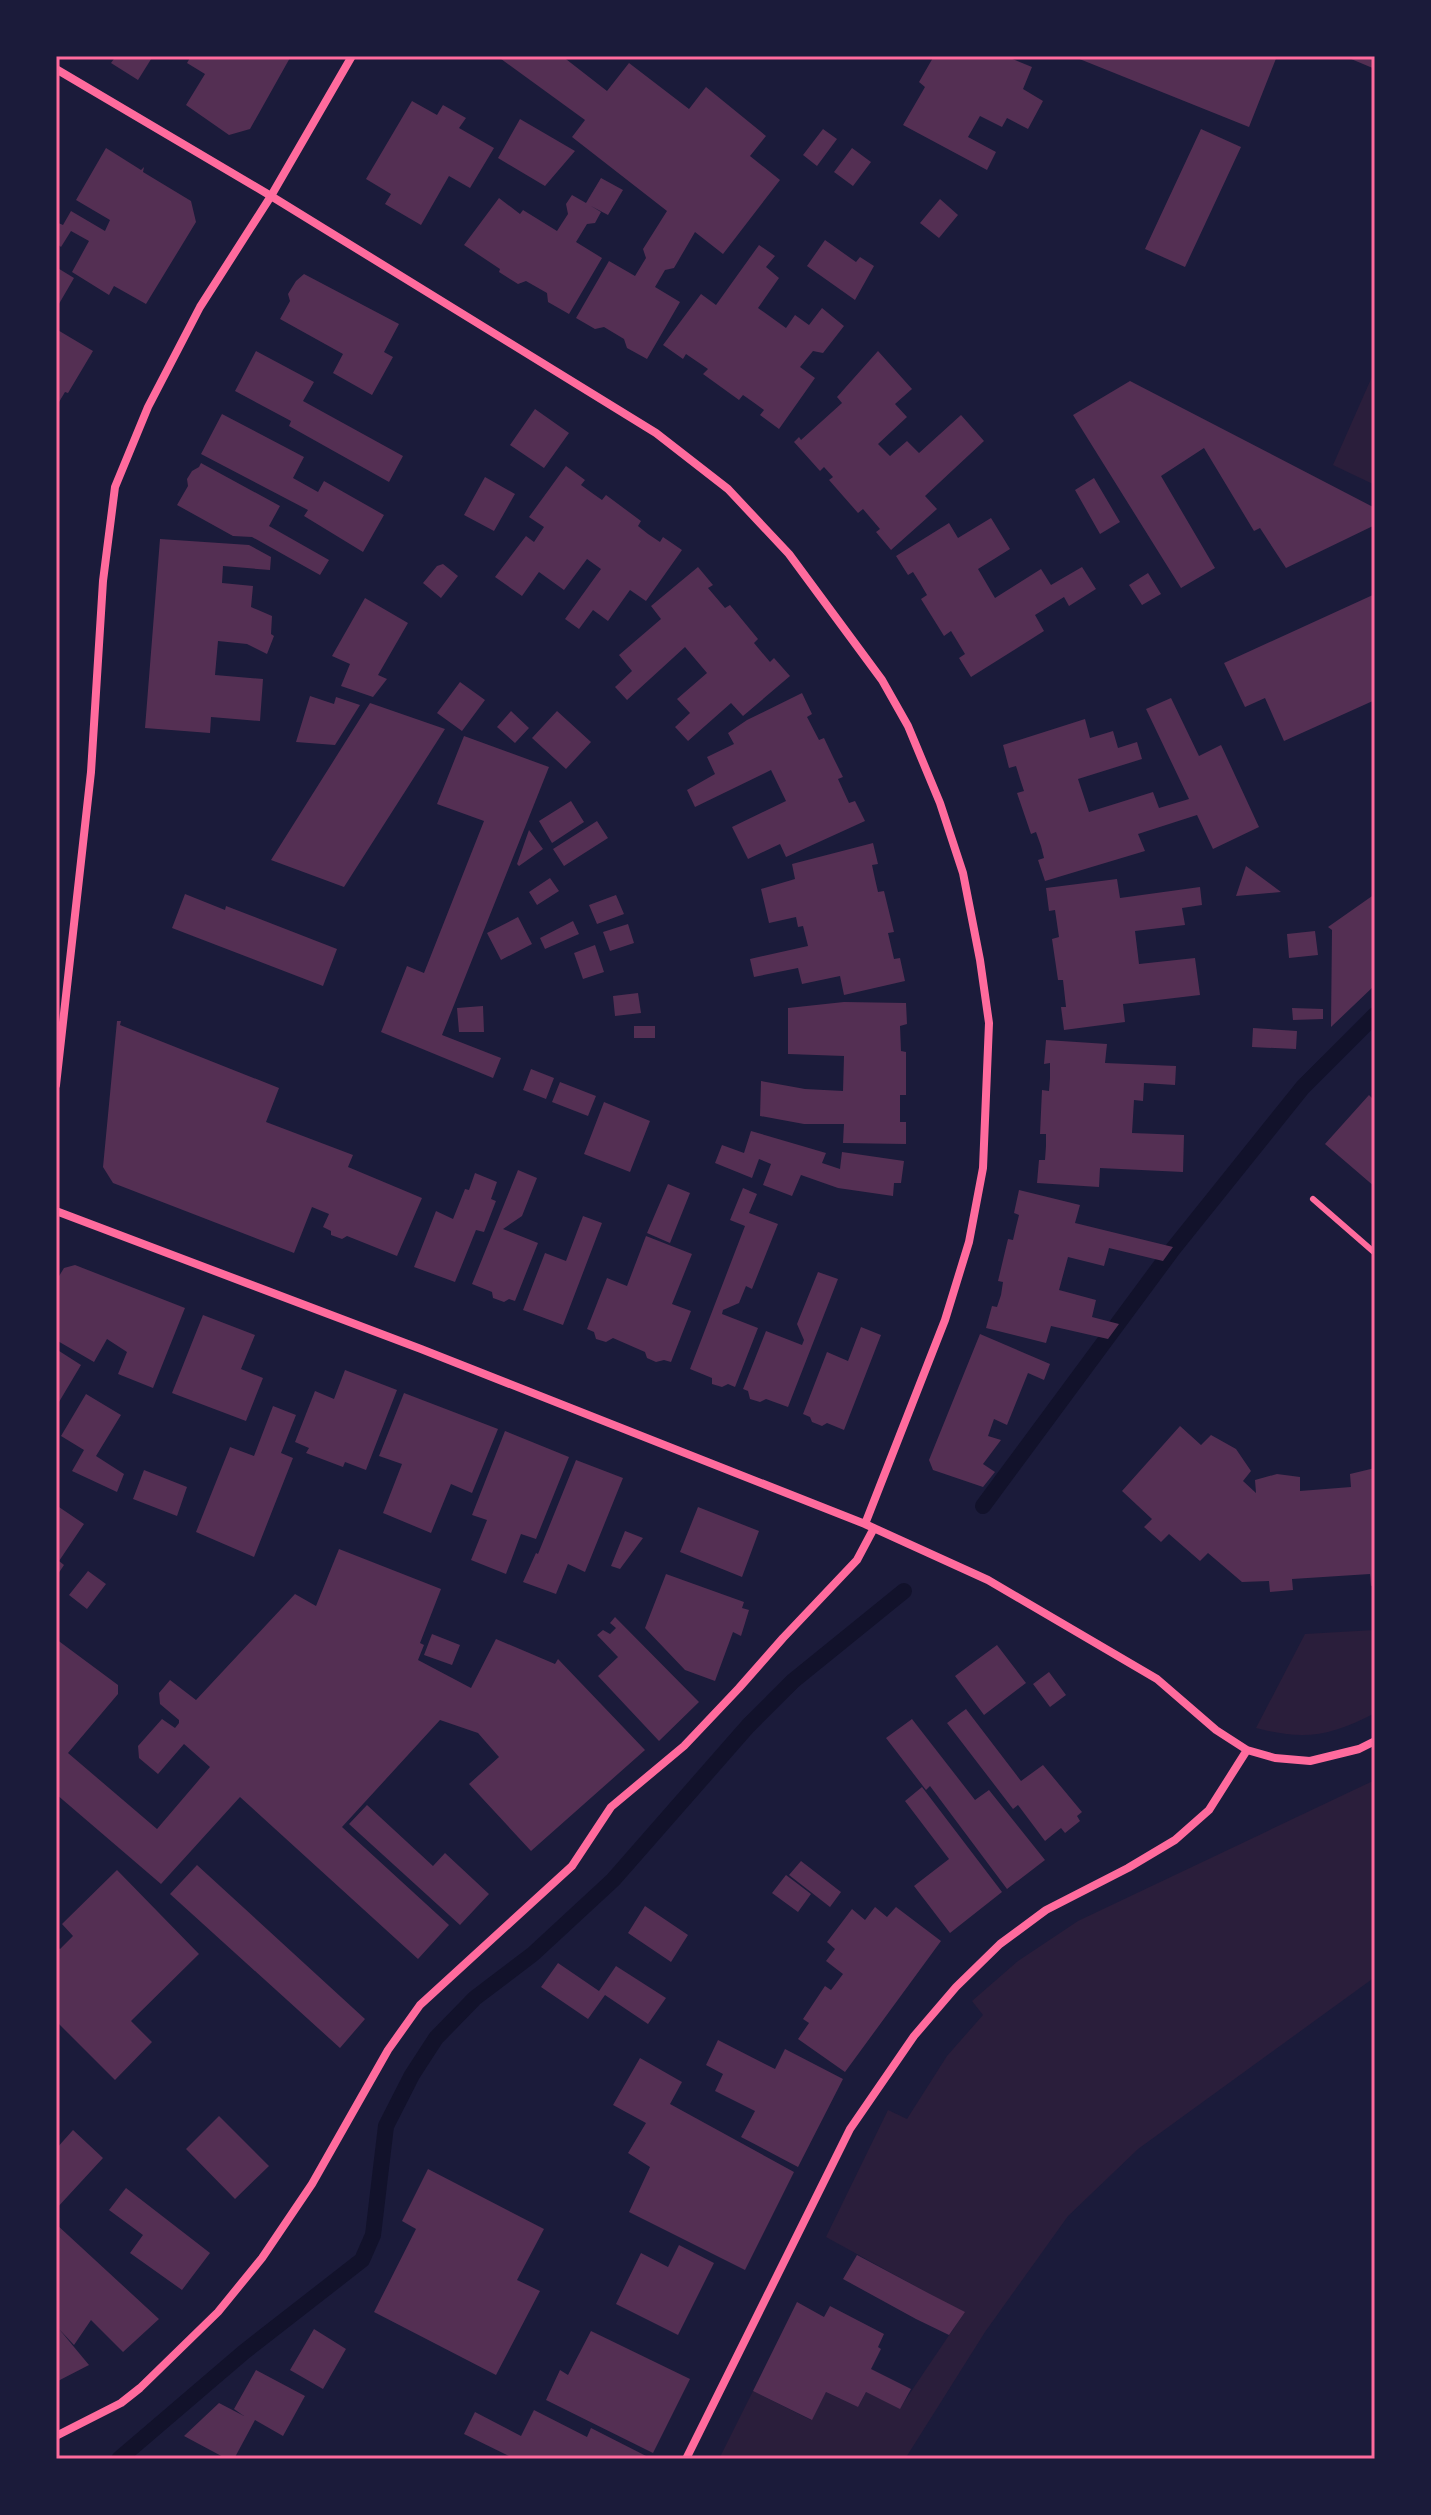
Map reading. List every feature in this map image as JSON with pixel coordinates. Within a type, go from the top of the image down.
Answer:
[{"type":"street","points":[[56,1085],[91,772],[103,581],[115,487],[148,407],[200,307],[271,196],[352,56]]},
{"type":"street","points":[[56,69],[271,196],[656,433],[728,489],[789,554],[882,680],[908,726],[940,803],[963,873],[989,1023],[983,1168],[969,1242],[945,1320],[857,1560],[684,1746],[611,1807],[572,1866],[420,2005],[388,2050],[312,2184],[262,2258],[218,2312],[121,2403],[56,2436]]},
{"type":"street","points":[[56,1211],[421,1349],[870,1526],[988,1580],[1157,1679],[1216,1730],[1247,1750],[1275,1758],[1310,1761],[1359,1749],[1375,1741]]},
{"type":"street","points":[[686,2459],[850,2129],[914,2036],[956,1987],[1000,1944],[1046,1910],[1175,1840],[1209,1810],[1247,1750]]},
{"type":"lane","points":[[1313,1199],[1375,1253]]},
{"type":"shaded area","points":[[1375,370],[1375,485],[1333,465]]},
{"type":"shaded area","points":[[1375,1630],[1375,1713],[1344,1727],[1317,1734],[1289,1734],[1256,1728],[1305,1634]]},
{"type":"shaded area","points":[[1375,1780],[1375,1977],[1138,2149],[1068,2216],[985,2332],[905,2459],[719,2459],[753,2391],[811,2420],[826,2392],[858,2407],[866,2392],[900,2408],[964,2313],[826,2237],[888,2110],[907,2119],[947,2056],[983,2015],[972,2001],[1018,1961],[1078,1921]]},
{"type":"building","points":[[116,56],[153,56],[138,80],[111,63]]},
{"type":"building","points":[[191,56],[291,56],[250,129],[229,135],[186,105],[205,74],[187,63]]},
{"type":"building","points":[[497,56],[562,56],[607,91],[629,63],[689,109],[706,87],[766,136],[750,156],[780,180],[723,254],[695,232],[674,268],[665,270],[655,287],[680,302],[647,359],[627,348],[624,339],[604,327],[595,329],[576,318],[609,261],[635,276],[646,258],[643,249],[667,211],[572,137],[585,120]]},
{"type":"building","points":[[934,56],[1005,56],[1032,67],[1023,89],[1043,101],[1028,129],[1007,118],[1002,127],[980,116],[968,137],[996,152],[987,170],[903,125],[925,87],[919,82]]},
{"type":"building","points":[[1072,56],[1277,56],[1249,127]]},
{"type":"building","points":[[1344,56],[1375,56],[1375,69]]},
{"type":"building","points":[[412,101],[437,115],[443,105],[466,118],[459,128],[494,148],[470,188],[449,176],[421,225],[385,204],[391,194],[366,179]]},
{"type":"building","points":[[520,119],[575,151],[545,186],[498,158]]},
{"type":"building","points":[[823,129],[837,139],[817,166],[803,155]]},
{"type":"building","points":[[1201,129],[1241,147],[1185,267],[1145,249]]},
{"type":"building","points":[[106,148],[141,170],[144,167],[143,172],[191,201],[196,222],[146,304],[114,286],[109,295],[72,272],[89,241],[71,231],[61,247],[56,243],[56,222],[63,225],[71,211],[105,231],[110,220],[76,200]]},
{"type":"building","points":[[852,148],[871,162],[853,186],[834,172]]},
{"type":"building","points":[[601,178],[623,190],[608,215],[591,206],[601,212],[595,223],[587,224],[576,242],[602,258],[569,314],[548,302],[547,293],[526,281],[518,284],[464,245],[499,198],[520,214],[523,210],[557,231],[568,214],[566,204],[572,195],[586,203]]},
{"type":"building","points":[[940,199],[958,215],[939,238],[920,223]]},
{"type":"building","points":[[825,240],[856,262],[860,257],[874,266],[855,300],[807,266]]},
{"type":"building","points":[[759,245],[775,256],[766,267],[779,278],[758,308],[786,328],[795,315],[809,325],[822,308],[844,326],[823,353],[813,351],[800,367],[815,378],[779,429],[760,415],[764,410],[753,402],[743,395],[739,400],[703,374],[708,369],[686,354],[683,359],[663,345],[701,294],[716,305]]},
{"type":"building","points":[[56,267],[74,278],[56,309]]},
{"type":"building","points":[[304,274],[399,324],[384,352],[393,357],[372,395],[333,373],[343,354],[280,319],[290,301],[288,294]]},
{"type":"building","points":[[56,329],[93,351],[56,407]]},
{"type":"building","points":[[256,351],[314,382],[303,401],[403,456],[389,482],[289,426],[291,421],[235,391]]},
{"type":"building","points":[[878,351],[912,389],[895,404],[907,417],[878,444],[890,456],[907,441],[919,453],[961,415],[984,441],[925,496],[937,509],[891,550],[876,532],[880,529],[863,509],[858,513],[829,480],[833,477],[824,467],[820,471],[794,442],[799,437],[801,440],[842,403],[837,397]]},
{"type":"building","points":[[1130,381],[1375,508],[1375,525],[1286,568],[1260,528],[1254,531],[1204,448],[1161,476],[1215,568],[1181,588],[1073,415]]},
{"type":"building","points":[[535,409],[569,433],[544,468],[510,445]]},
{"type":"building","points":[[222,414],[304,457],[293,478],[318,492],[324,481],[384,515],[363,552],[304,516],[308,510],[201,454]]},
{"type":"building","points":[[201,463],[280,506],[269,526],[329,560],[320,575],[252,537],[233,536],[177,505],[188,486],[187,479]]},
{"type":"building","points":[[566,466],[585,480],[581,485],[602,500],[606,495],[641,521],[638,526],[648,534],[660,542],[663,537],[682,550],[646,601],[630,590],[608,621],[593,610],[579,629],[565,619],[601,569],[587,559],[564,590],[539,572],[522,596],[495,577],[526,536],[534,542],[544,527],[529,517]]},
{"type":"building","points":[[485,477],[515,494],[494,531],[464,515]]},
{"type":"building","points":[[1094,478],[1120,522],[1100,534],[1075,490]]},
{"type":"building","points":[[991,518],[1010,549],[978,569],[995,598],[1041,569],[1051,585],[1082,567],[1096,589],[1069,606],[1064,597],[1035,615],[1044,631],[971,677],[959,658],[965,654],[951,631],[944,636],[921,599],[927,595],[920,583],[913,572],[908,575],[896,556],[949,523],[958,538]]},
{"type":"building","points":[[160,539],[249,545],[271,557],[270,570],[223,566],[222,583],[253,586],[251,607],[272,616],[271,634],[274,636],[267,654],[247,644],[218,641],[215,675],[263,679],[260,721],[211,717],[210,733],[145,728]]},
{"type":"building","points":[[443,564],[458,576],[441,598],[423,583],[437,566]]},
{"type":"building","points":[[698,567],[713,585],[708,588],[725,608],[730,605],[758,639],[754,643],[770,662],[774,658],[790,676],[743,716],[731,703],[688,741],[675,727],[690,713],[677,699],[707,673],[685,647],[627,700],[615,687],[632,671],[619,655],[661,619],[651,606]]},
{"type":"building","points":[[1148,573],[1161,594],[1142,605],[1129,585]]},
{"type":"building","points":[[1375,594],[1375,700],[1284,741],[1265,698],[1245,707],[1224,663]]},
{"type":"building","points":[[365,598],[408,623],[378,675],[387,679],[373,697],[341,686],[350,664],[332,656]]},
{"type":"building","points":[[460,682],[485,700],[462,731],[437,713]]},
{"type":"building","points":[[802,693],[812,714],[807,717],[819,740],[824,738],[843,777],[838,779],[849,803],[855,801],[865,821],[786,857],[780,844],[748,859],[732,827],[786,801],[771,770],[695,807],[687,790],[715,774],[707,757],[734,744],[728,733],[747,720]]},
{"type":"building","points":[[310,696],[334,704],[336,697],[360,705],[335,745],[296,742]]},
{"type":"building","points":[[1171,698],[1199,756],[1221,745],[1259,827],[1213,849],[1197,815],[1138,834],[1145,851],[1045,881],[1038,860],[1044,858],[1041,846],[1036,832],[1031,834],[1017,793],[1024,791],[1016,766],[1009,768],[1003,745],[1085,719],[1090,738],[1113,731],[1118,748],[1137,742],[1142,759],[1078,779],[1089,812],[1153,792],[1159,808],[1189,799],[1146,709]]},
{"type":"building","points":[[370,703],[445,729],[344,887],[271,860]]},
{"type":"building","points":[[511,711],[529,728],[515,743],[497,727]]},
{"type":"building","points":[[557,711],[591,742],[566,769],[532,738]]},
{"type":"building","points":[[464,736],[549,767],[442,1035],[501,1058],[493,1078],[381,1032],[407,966],[424,973],[484,821],[437,804]]},
{"type":"building","points":[[571,801],[584,822],[552,843],[539,821]]},
{"type":"building","points":[[597,821],[608,838],[564,866],[553,849]]},
{"type":"building","points":[[529,830],[543,849],[519,866],[517,864]]},
{"type":"building","points":[[873,843],[878,864],[872,865],[878,892],[884,891],[894,932],[888,933],[894,959],[900,958],[905,981],[844,995],[840,976],[802,984],[798,968],[754,977],[750,959],[808,946],[803,926],[798,927],[796,917],[769,923],[761,889],[795,879],[792,864]]},
{"type":"building","points":[[1246,866],[1281,892],[1236,896]]},
{"type":"building","points":[[550,878],[559,891],[537,905],[529,892]]},
{"type":"building","points":[[1117,879],[1120,898],[1200,887],[1202,905],[1182,908],[1185,925],[1135,931],[1139,964],[1195,958],[1200,995],[1123,1004],[1125,1022],[1064,1030],[1061,1007],[1066,1007],[1063,980],[1058,980],[1052,939],[1059,937],[1055,910],[1049,911],[1046,888]]},
{"type":"building","points":[[185,894],[225,910],[226,906],[337,949],[323,986],[172,928]]},
{"type":"building","points":[[1375,894],[1375,985],[1331,1027],[1332,930],[1328,927]]},
{"type":"building","points":[[616,895],[624,914],[597,924],[589,905]]},
{"type":"building","points":[[518,917],[532,944],[501,960],[487,933]]},
{"type":"building","points":[[573,921],[579,934],[545,949],[540,938]]},
{"type":"building","points":[[628,924],[634,943],[610,951],[603,932]]},
{"type":"building","points":[[1315,931],[1318,955],[1289,958],[1287,934]]},
{"type":"building","points":[[595,945],[604,972],[583,979],[574,953]]},
{"type":"building","points":[[638,993],[641,1013],[615,1016],[613,996]]},
{"type":"building","points":[[844,1002],[906,1003],[907,1024],[900,1026],[901,1051],[906,1052],[906,1095],[900,1095],[900,1122],[906,1122],[906,1144],[843,1143],[844,1124],[804,1124],[760,1116],[761,1081],[805,1089],[843,1091],[844,1056],[788,1054],[788,1008]]},
{"type":"building","points":[[483,1006],[484,1032],[459,1032],[457,1008]]},
{"type":"building","points":[[1292,1008],[1323,1009],[1323,1019],[1293,1020]]},
{"type":"building","points":[[117,1021],[121,1021],[120,1025],[279,1088],[266,1122],[353,1155],[348,1167],[422,1198],[397,1256],[347,1236],[342,1239],[331,1235],[331,1231],[323,1227],[329,1214],[312,1207],[294,1253],[113,1183],[103,1167]]},
{"type":"building","points":[[634,1026],[655,1026],[655,1038],[634,1038]]},
{"type":"building","points":[[1253,1028],[1297,1031],[1296,1049],[1252,1047]]},
{"type":"building","points":[[1046,1040],[1107,1044],[1105,1063],[1176,1066],[1175,1085],[1144,1083],[1143,1101],[1134,1100],[1132,1133],[1184,1135],[1183,1172],[1100,1168],[1099,1187],[1037,1183],[1039,1160],[1045,1160],[1046,1146],[1046,1134],[1040,1134],[1042,1090],[1049,1091],[1050,1078],[1050,1063],[1044,1064]]},
{"type":"building","points":[[531,1069],[554,1078],[546,1099],[523,1090]]},
{"type":"building","points":[[560,1082],[596,1096],[588,1116],[552,1102]]},
{"type":"building","points":[[1369,1095],[1375,1101],[1375,1187],[1325,1144]]},
{"type":"building","points":[[604,1102],[650,1121],[630,1172],[584,1154]]},
{"type":"building","points":[[751,1131],[826,1153],[822,1163],[840,1169],[842,1152],[904,1161],[901,1183],[894,1183],[893,1196],[838,1188],[801,1175],[792,1196],[763,1185],[771,1164],[759,1159],[752,1178],[715,1163],[722,1145],[744,1153]]},
{"type":"building","points":[[518,1170],[537,1178],[522,1216],[503,1229],[538,1243],[515,1301],[509,1299],[504,1302],[493,1298],[492,1292],[472,1284]]},
{"type":"building","points":[[475,1173],[497,1182],[491,1199],[496,1201],[484,1232],[476,1230],[455,1282],[414,1267],[436,1211],[453,1219]]},
{"type":"building","points":[[668,1184],[690,1193],[670,1243],[647,1233]]},
{"type":"building","points":[[743,1188],[757,1194],[749,1213],[778,1224],[752,1289],[746,1286],[739,1303],[723,1310],[722,1314],[758,1328],[735,1387],[728,1384],[722,1387],[712,1384],[712,1378],[690,1369],[745,1226],[730,1220]]},
{"type":"building","points":[[1019,1190],[1080,1205],[1075,1223],[1173,1247],[1163,1261],[1109,1248],[1104,1266],[1068,1257],[1059,1290],[1096,1300],[1092,1317],[1119,1324],[1108,1339],[1051,1326],[1046,1343],[986,1328],[992,1306],[997,1307],[1001,1295],[1003,1282],[998,1281],[1008,1239],[1013,1240],[1019,1215],[1014,1213]]},
{"type":"building","points":[[583,1216],[602,1223],[563,1325],[523,1310],[545,1253],[566,1261]]},
{"type":"building","points":[[646,1236],[692,1254],[672,1304],[691,1311],[671,1362],[656,1362],[647,1358],[645,1352],[613,1338],[606,1342],[596,1339],[594,1332],[587,1329],[607,1278],[627,1286]]},
{"type":"building","points":[[75,1265],[185,1308],[153,1388],[118,1374],[127,1352],[107,1339],[94,1362],[56,1340],[56,1281],[64,1268]]},
{"type":"building","points":[[818,1272],[838,1279],[788,1407],[766,1399],[760,1402],[750,1399],[748,1391],[743,1389],[766,1331],[802,1345],[804,1340],[797,1324]]},
{"type":"building","points":[[203,1315],[255,1335],[241,1369],[263,1378],[246,1421],[172,1393]]},
{"type":"building","points":[[861,1327],[881,1335],[844,1430],[827,1423],[822,1426],[812,1422],[810,1417],[803,1414],[827,1352],[848,1361]]},
{"type":"building","points":[[980,1334],[1050,1364],[1044,1380],[1028,1373],[1007,1425],[994,1419],[988,1436],[1001,1440],[983,1464],[995,1472],[983,1487],[933,1470],[929,1460]]},
{"type":"building","points":[[56,1349],[81,1365],[56,1407]]},
{"type":"building","points":[[345,1370],[397,1390],[366,1470],[345,1462],[343,1467],[306,1453],[309,1448],[295,1442],[315,1391],[334,1399]]},
{"type":"building","points":[[404,1393],[498,1429],[472,1493],[451,1484],[431,1533],[383,1513],[402,1464],[379,1456]]},
{"type":"building","points":[[86,1394],[121,1415],[96,1456],[124,1474],[117,1492],[72,1471],[84,1450],[61,1436]]},
{"type":"building","points":[[273,1406],[296,1415],[281,1453],[293,1458],[254,1557],[196,1532],[230,1447],[254,1456]]},
{"type":"building","points":[[1180,1426],[1201,1445],[1211,1435],[1236,1449],[1251,1471],[1243,1481],[1256,1493],[1255,1480],[1277,1474],[1300,1477],[1300,1491],[1351,1487],[1350,1474],[1375,1468],[1375,1585],[1371,1586],[1370,1574],[1292,1579],[1293,1590],[1270,1592],[1269,1581],[1242,1582],[1208,1553],[1200,1561],[1169,1534],[1161,1542],[1144,1527],[1152,1519],[1122,1491]]},
{"type":"building","points":[[505,1431],[569,1457],[536,1539],[521,1534],[506,1574],[471,1560],[487,1520],[472,1515]]},
{"type":"building","points":[[576,1460],[623,1478],[585,1572],[568,1564],[556,1594],[523,1582],[538,1554]]},
{"type":"building","points":[[144,1470],[187,1487],[177,1516],[133,1499]]},
{"type":"building","points":[[56,1505],[84,1524],[59,1561],[64,1565],[56,1577]]},
{"type":"building","points":[[698,1507],[759,1531],[742,1577],[680,1552]]},
{"type":"building","points":[[625,1531],[643,1538],[620,1569],[611,1566]]},
{"type":"building","points":[[339,1549],[441,1589],[420,1643],[424,1645],[418,1660],[471,1688],[496,1639],[555,1664],[558,1659],[645,1750],[531,1851],[469,1784],[499,1757],[478,1733],[440,1720],[342,1827],[449,1925],[418,1959],[240,1797],[161,1884],[56,1794],[56,1639],[118,1685],[118,1694],[68,1753],[157,1829],[210,1767],[184,1744],[158,1774],[139,1758],[138,1746],[162,1719],[175,1728],[179,1723],[160,1704],[159,1693],[170,1680],[196,1700],[295,1594],[316,1606]]},
{"type":"building","points":[[88,1571],[106,1584],[87,1609],[69,1595]]},
{"type":"building","points":[[666,1574],[744,1602],[742,1608],[749,1610],[741,1636],[733,1632],[715,1681],[685,1670],[645,1628]]},
{"type":"building","points":[[615,1617],[699,1702],[659,1741],[598,1676],[618,1657],[597,1635],[603,1630],[610,1634],[616,1628],[610,1623]]},
{"type":"building","points":[[432,1634],[460,1645],[452,1665],[424,1655]]},
{"type":"building","points":[[997,1645],[1026,1683],[984,1715],[955,1676]]},
{"type":"building","points":[[1049,1672],[1066,1695],[1050,1707],[1033,1684]]},
{"type":"building","points":[[966,1709],[1021,1781],[1043,1765],[1082,1812],[1077,1816],[1080,1821],[1065,1833],[1061,1828],[1045,1841],[1018,1805],[1013,1809],[947,1723]]},
{"type":"building","points":[[912,1719],[975,1800],[989,1790],[1045,1860],[1007,1889],[930,1786],[926,1790],[886,1738]]},
{"type":"building","points":[[922,1787],[1002,1892],[950,1933],[914,1886],[949,1859],[905,1801]]},
{"type":"building","points":[[367,1805],[433,1866],[445,1853],[489,1894],[460,1925],[349,1824]]},
{"type":"building","points":[[801,1861],[841,1892],[830,1907],[789,1875]]},
{"type":"building","points":[[197,1865],[365,2019],[340,2048],[170,1894]]},
{"type":"building","points":[[117,1870],[199,1954],[131,2021],[152,2042],[115,2080],[56,2021],[56,1946],[60,1949],[73,1936],[62,1924]]},
{"type":"building","points":[[786,1875],[811,1894],[798,1912],[772,1893]]},
{"type":"building","points":[[645,1906],[688,1935],[671,1962],[628,1933]]},
{"type":"building","points":[[875,1907],[887,1917],[896,1907],[941,1941],[845,2072],[798,2039],[809,2023],[803,2019],[825,1986],[831,1990],[843,1974],[826,1961],[835,1949],[827,1942],[852,1909],[865,1920]]},
{"type":"building","points":[[558,1963],[599,1991],[616,1966],[666,1998],[648,2024],[605,1995],[588,2019],[541,1987]]},
{"type":"building","points":[[718,2040],[775,2069],[785,2049],[843,2079],[798,2167],[741,2137],[755,2111],[715,2091],[723,2074],[706,2065]]},
{"type":"building","points":[[640,2058],[682,2082],[670,2104],[794,2172],[745,2270],[629,2212],[650,2167],[628,2153],[646,2123],[613,2105]]},
{"type":"building","points":[[219,2116],[269,2166],[235,2199],[186,2149]]},
{"type":"building","points":[[73,2130],[103,2158],[56,2209],[56,2149]]},
{"type":"building","points":[[428,2169],[544,2229],[517,2280],[540,2291],[496,2375],[374,2312],[416,2229],[402,2221]]},
{"type":"building","points":[[126,2188],[210,2253],[182,2290],[130,2253],[143,2235],[109,2210]]},
{"type":"building","points":[[56,2224],[159,2319],[123,2352],[91,2320],[74,2345],[59,2329],[89,2365],[56,2382]]},
{"type":"building","points":[[679,2245],[714,2263],[678,2335],[616,2304],[641,2253],[668,2267]]},
{"type":"building","points":[[857,2255],[965,2312],[949,2335],[916,2319],[843,2279]]},
{"type":"building","points":[[797,2302],[824,2317],[830,2306],[884,2334],[878,2347],[881,2349],[871,2369],[911,2389],[900,2409],[866,2392],[858,2407],[826,2392],[812,2420],[753,2391]]},
{"type":"building","points":[[314,2329],[346,2349],[323,2389],[290,2370]]},
{"type":"building","points":[[591,2331],[690,2379],[653,2453],[546,2400],[560,2370],[568,2375]]},
{"type":"building","points":[[256,2370],[305,2396],[283,2436],[255,2420],[234,2459],[227,2459],[184,2436],[219,2403],[244,2416],[234,2409]]},
{"type":"building","points":[[534,2410],[587,2437],[591,2428],[652,2459],[515,2459],[464,2434],[475,2412],[521,2436]]},
{"type":"waterway","points":[[983,1506],[1173,1249],[1303,1087],[1375,1015]]},
{"type":"waterway","points":[[119,2459],[244,2352],[362,2260],[373,2235],[386,2126],[412,2075],[436,2038],[475,1998],[533,1954],[613,1880],[748,1726],[793,1681],[904,1591]]}]
